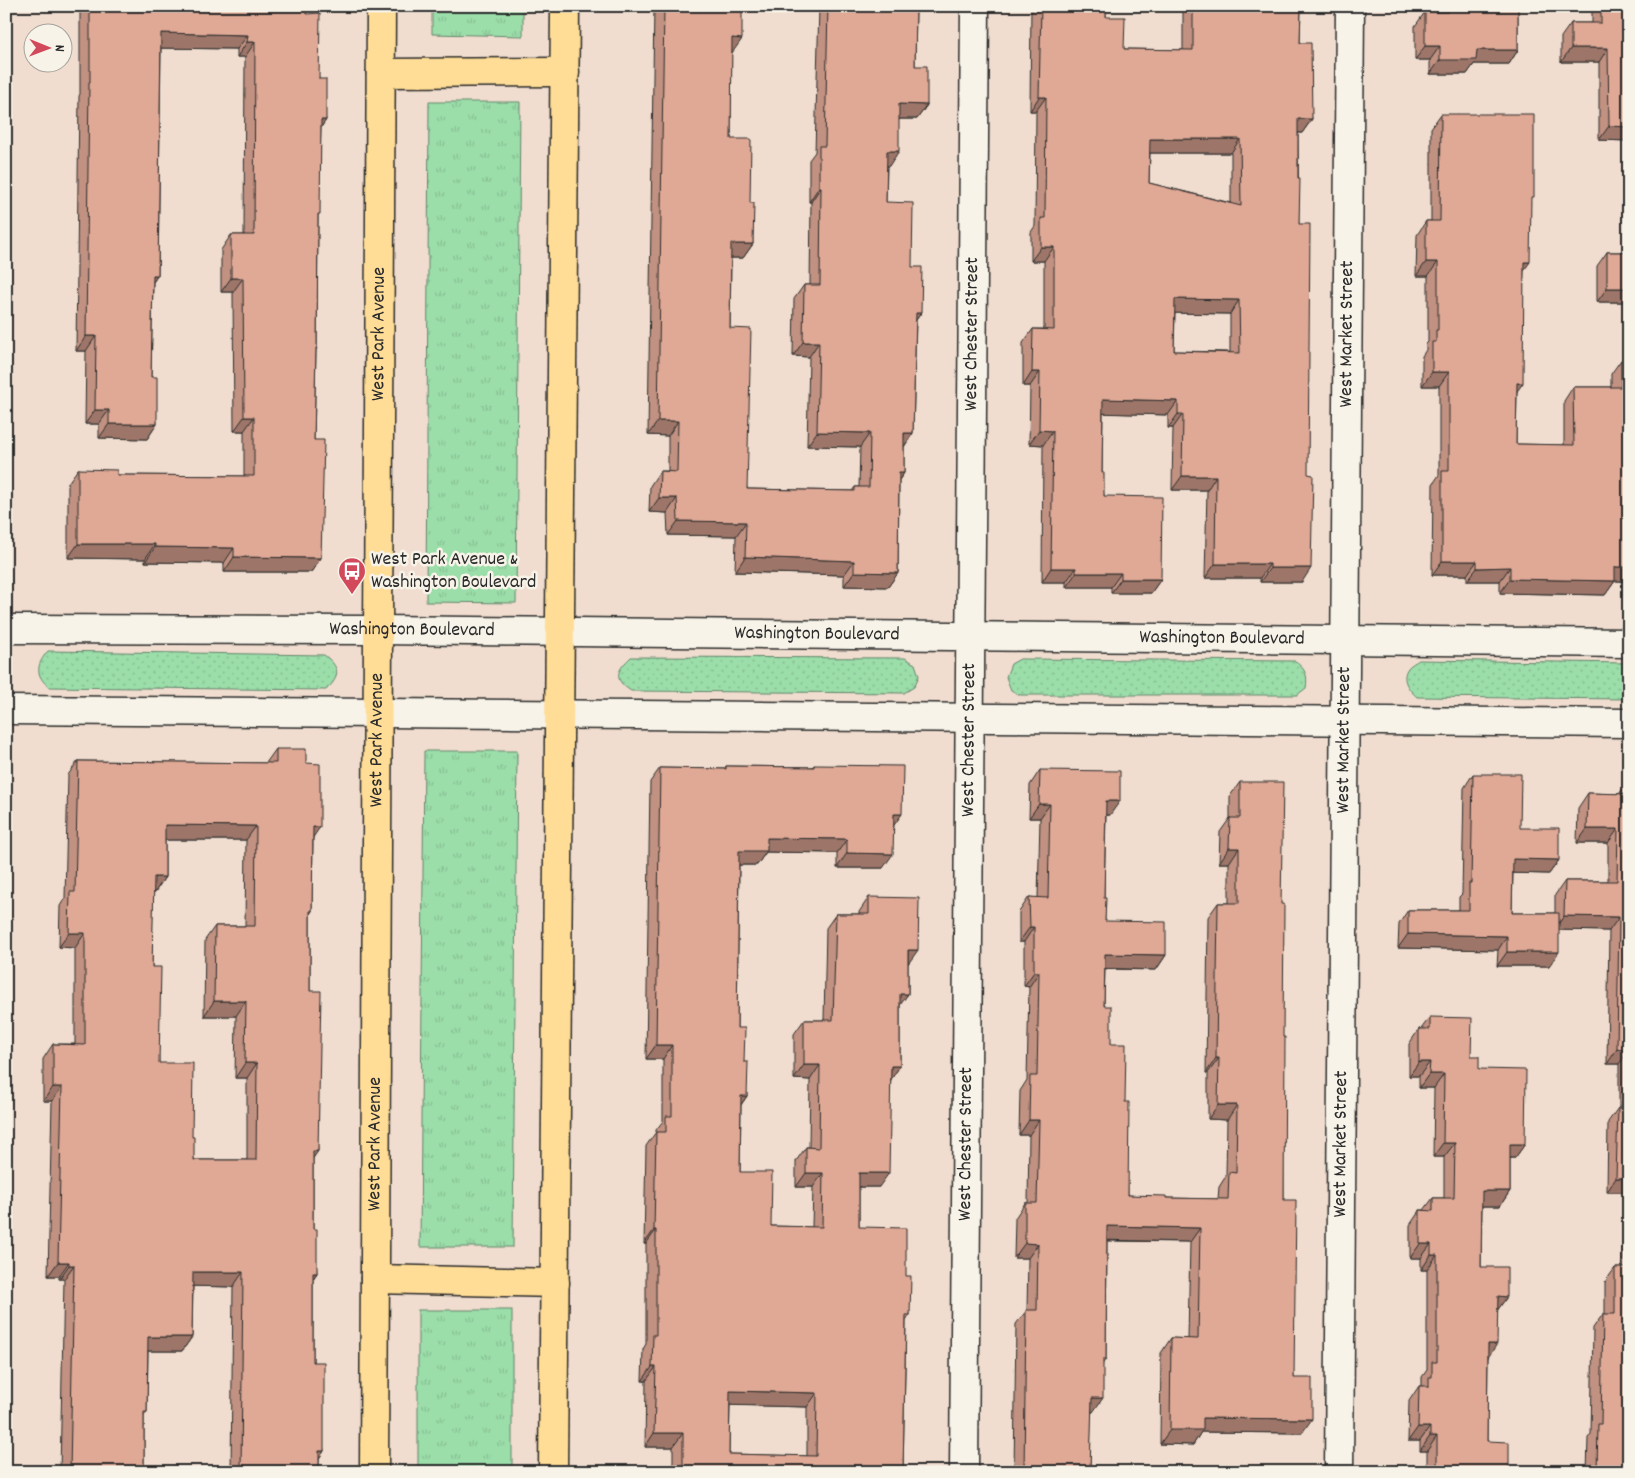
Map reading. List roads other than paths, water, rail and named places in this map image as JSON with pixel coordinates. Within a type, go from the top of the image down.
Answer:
[{"type":"highway","name":"West Park Avenue","points":[[374,1472],[381,6]]},
{"type":"highway","points":[[553,1472],[565,6]]},
{"type":"highway","points":[[380,73],[565,72]]},
{"type":"highway","points":[[375,1279],[554,1282]]},
{"type":"street","name":"West Chester Street","points":[[964,1472],[975,6]]},
{"type":"street","name":"West Market Street","points":[[1340,1472],[1350,6]]},
{"type":"street","name":"Washington Boulevard","points":[[6,629],[378,630],[1629,643]]},
{"type":"street","points":[[6,710],[1629,722]]},
{"type":"place","name":"West Park Avenue & Washington Boulevard","points":[[352,595]]}]
